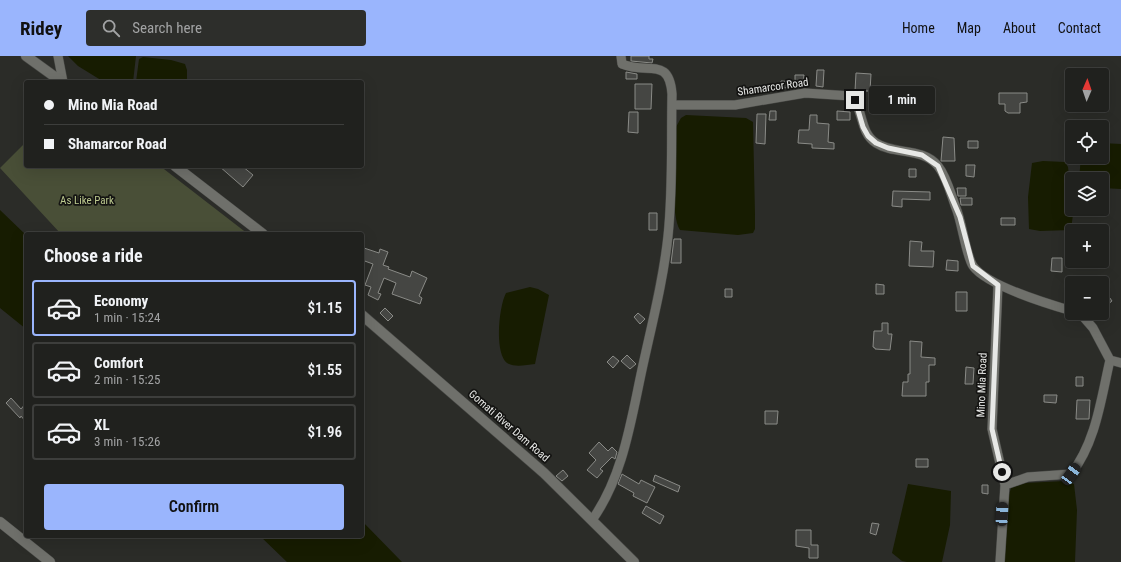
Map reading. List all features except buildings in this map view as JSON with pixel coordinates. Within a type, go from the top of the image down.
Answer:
[{"type":"main road","points":[[26,56],[59,80]]},
{"type":"main road","points":[[179,168],[260,232]]},
{"type":"main road","name":"Gomati River Dam Road","points":[[364,317],[544,473],[634,562]]},
{"type":"main road","points":[[0,522],[50,562]]},
{"type":"street","points":[[58,56],[62,80]]},
{"type":"street","points":[[592,520],[609,493],[622,456],[634,410],[664,266],[670,201],[671,81],[665,71],[660,68],[628,66],[622,64],[621,56]]},
{"type":"street","name":"Shamarcor Road","points":[[672,105],[735,105],[805,93],[851,96],[855,100],[866,131],[876,143],[888,148],[922,155],[938,166],[960,217],[973,266],[998,285],[1065,309]]},
{"type":"street","name":"Mino Mia Road","points":[[998,285],[992,429],[1005,485],[1000,562]]},
{"type":"street","points":[[1005,485],[1028,477],[1071,474],[1082,461],[1094,429],[1110,360],[1093,328],[1086,320]]},
{"type":"street","points":[[1110,360],[1121,363]]},
{"type":"green space","name":"As Like Park","points":[[24,144],[24,168],[163,168],[245,232],[59,232],[0,168]]},
{"type":"shaded area","points":[[68,56],[136,56],[133,80],[101,80],[78,66]]},
{"type":"shaded area","points":[[143,57],[171,60],[185,64],[187,70],[187,80],[136,80],[139,59]]},
{"type":"shaded area","points":[[686,115],[746,118],[753,122],[755,229],[753,233],[738,235],[680,230],[677,222],[674,196],[676,127],[681,118]]},
{"type":"shaded area","points":[[1109,143],[1121,144],[1121,189],[1109,188],[1109,172],[1080,172],[1080,164],[1109,164]]},
{"type":"shaded area","points":[[1043,161],[1065,162],[1068,167],[1069,172],[1065,172],[1065,216],[1073,216],[1072,224],[1065,224],[1065,230],[1040,231],[1029,229],[1028,197],[1032,163]]},
{"type":"shaded area","points":[[0,210],[24,233],[24,327],[0,308]]},
{"type":"shaded area","points":[[530,287],[538,289],[549,295],[535,364],[521,366],[510,365],[503,358],[500,350],[499,329],[501,308],[506,293]]},
{"type":"shaded area","points":[[1065,481],[1074,484],[1077,510],[1075,562],[1002,562],[1007,502],[1011,488],[1025,483]]},
{"type":"shaded area","points":[[908,484],[951,491],[950,525],[942,562],[907,562],[902,561],[892,553]]},
{"type":"shaded area","points":[[364,523],[402,562],[287,562],[262,538],[364,538]]},
{"type":"route","points":[[855,100],[863,127],[868,136],[876,143],[888,148],[922,155],[933,161],[938,166],[942,172],[960,217],[973,266],[998,285],[992,429],[1002,472]]}]
